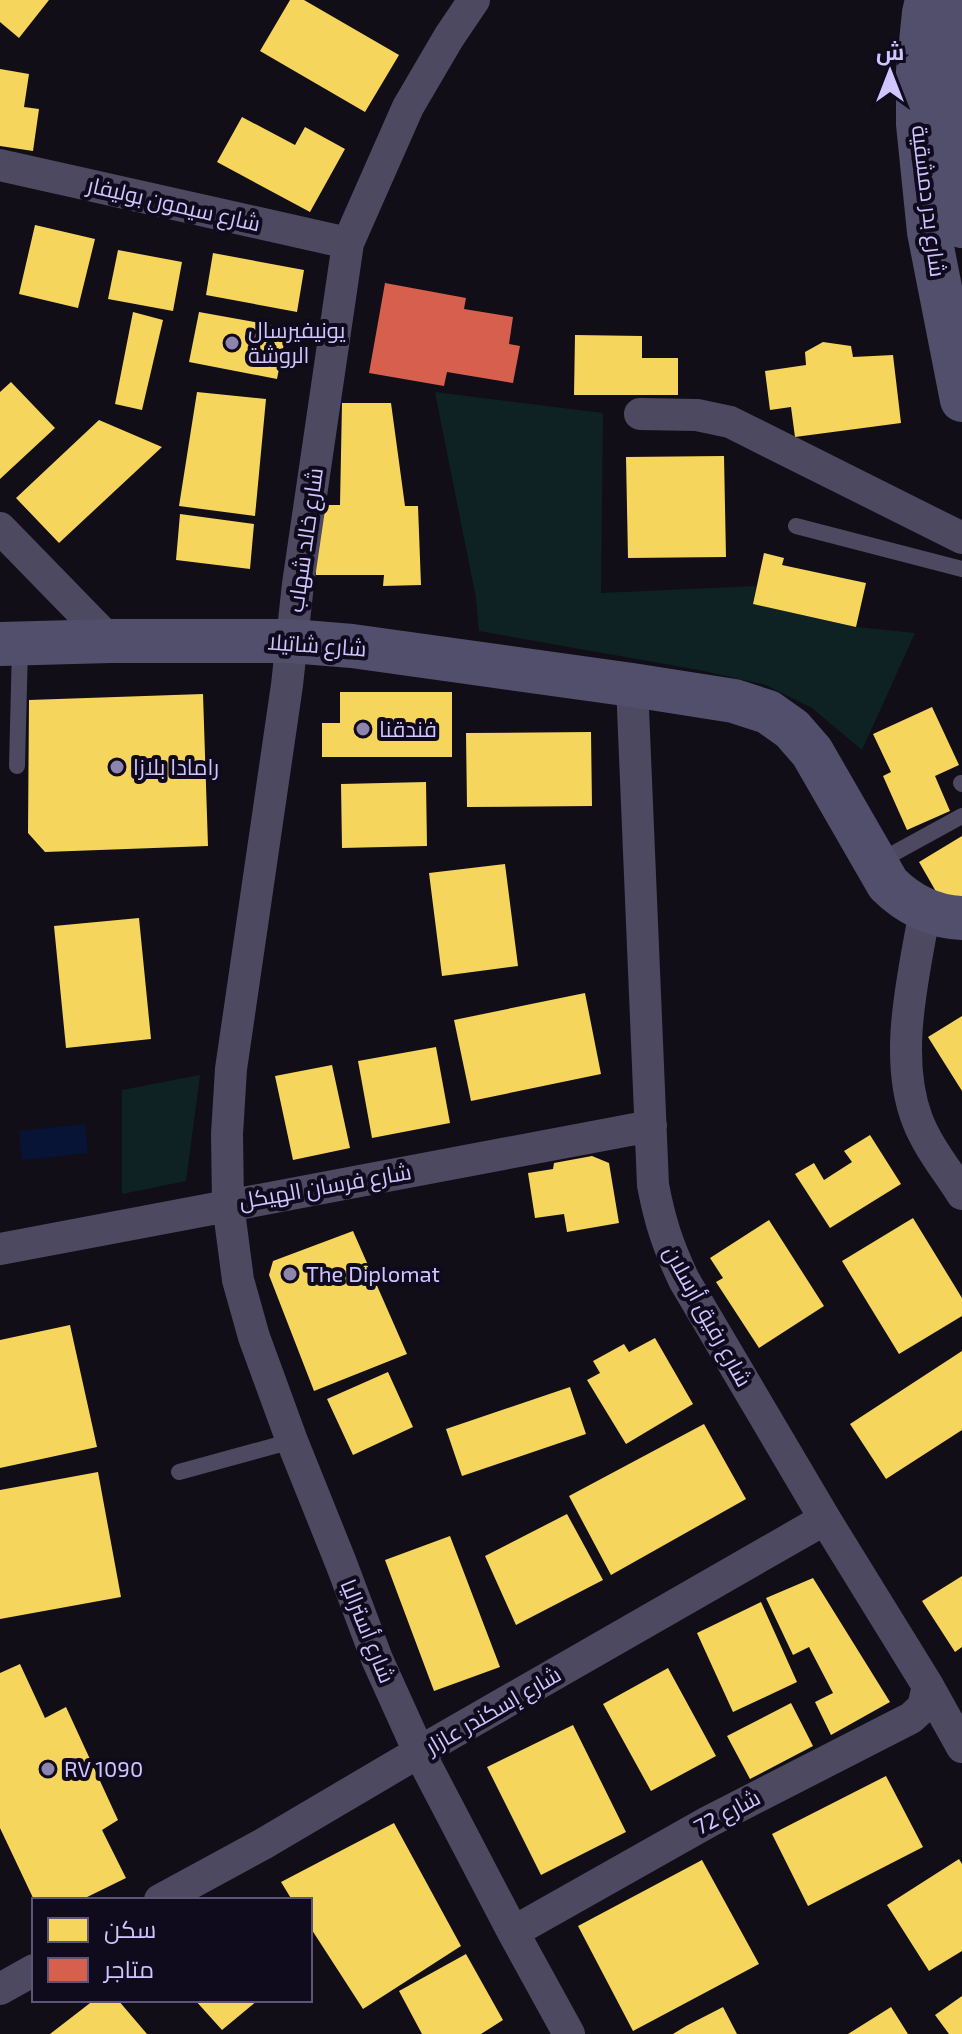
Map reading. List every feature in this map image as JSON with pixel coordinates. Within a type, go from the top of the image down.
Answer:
[{"type":"main road","name":"شارع بدر دمشقية","points":[[927,0],[918,71],[918,124],[929,232],[962,400]]},
{"type":"main road","name":"شارع بدر دمشقية","points":[[962,8],[952,124],[955,185],[962,226]]},
{"type":"main road","name":"شارع شاتيلا","points":[[10,644],[291,641],[352,646],[734,701],[768,712],[792,729],[812,752],[888,884],[902,898],[943,914]]},
{"type":"street","name":"شارع خالد شهاب","points":[[228,1204],[227,1134],[231,1069],[348,243],[408,107],[474,0]]},
{"type":"street","name":"شارع سيمون بوليفار","points":[[0,165],[348,243]]},
{"type":"street","points":[[640,414],[697,415],[730,422],[962,538]]},
{"type":"street","points":[[0,528],[110,641]]},
{"type":"street","name":"شارع رفيق أرسلان","points":[[632,685],[653,1185],[659,1220],[684,1280],[962,1747]]},
{"type":"street","points":[[943,914],[908,1013],[906,1041],[911,1096],[918,1121],[962,1194]]},
{"type":"street","name":"شارع فرسان الهيكل","points":[[0,1249],[651,1126]]},
{"type":"street","name":"شارع أستراليا","points":[[228,1204],[238,1280],[254,1337],[377,1659],[419,1752],[569,2034]]},
{"type":"street","name":"شارع إسكندر عازار","points":[[164,1898],[263,1844],[825,1519]]},
{"type":"street","name":"شارع 72","points":[[513,1932],[708,1822],[911,1718],[923,1707],[928,1686]]},
{"type":"street","points":[[0,1989],[32,1971]]},
{"type":"lane","points":[[796,526],[962,569]]},
{"type":"lane","points":[[10,644],[17,766]]},
{"type":"lane","points":[[877,863],[962,816]]},
{"type":"lane","points":[[179,1472],[292,1441]]},
{"type":"green space","points":[[435,392],[603,413],[601,593],[756,586],[753,604],[856,627],[915,633],[862,750],[812,708],[766,685],[479,631],[476,598]]},
{"type":"green space","points":[[200,1075],[186,1181],[122,1194],[122,1090]]},
{"type":"water","points":[[85,1124],[88,1153],[22,1160],[19,1131]]},
{"type":"building: سكن","points":[[0,0],[49,0],[19,38],[0,22]]},
{"type":"building: سكن","points":[[290,0],[304,0],[399,55],[365,112],[260,51]]},
{"type":"building: سكن","points":[[0,69],[29,74],[24,107],[39,109],[33,151],[0,146]]},
{"type":"building: سكن","points":[[242,117],[295,145],[305,127],[345,149],[310,212],[217,162]]},
{"type":"building: سكن","points":[[35,225],[95,239],[78,308],[19,294]]},
{"type":"building: سكن","points":[[118,250],[182,262],[173,311],[108,299]]},
{"type":"building: سكن","points":[[213,253],[304,270],[297,312],[206,295]]},
{"type":"building: سكن","points":[[133,312],[163,320],[142,410],[115,404]]},
{"type":"building: سكن","points":[[199,312],[287,328],[277,379],[189,362]]},
{"type":"building: سكن","points":[[575,335],[642,336],[642,358],[678,358],[678,395],[574,395]]},
{"type":"building: سكن","points":[[823,342],[851,346],[853,357],[893,355],[901,423],[795,437],[791,407],[770,410],[765,371],[806,365],[805,352]]},
{"type":"building: سكن","points":[[11,382],[55,428],[0,479],[0,392]]},
{"type":"building: سكن","points":[[197,392],[266,399],[255,516],[179,506]]},
{"type":"building: سكن","points":[[342,403],[391,403],[405,506],[418,506],[421,585],[383,586],[384,575],[316,575],[316,505],[340,505]]},
{"type":"building: سكن","points":[[99,420],[162,447],[59,543],[16,498]]},
{"type":"building: سكن","points":[[724,456],[726,557],[628,558],[626,457]]},
{"type":"building: سكن","points":[[180,514],[254,524],[250,569],[176,560]]},
{"type":"building: سكن","points":[[764,553],[784,558],[782,565],[866,583],[856,627],[753,604]]},
{"type":"building: سكن","points":[[340,692],[452,692],[452,757],[322,757],[322,723],[340,723]]},
{"type":"building: سكن","name":"رامادا بلازا","points":[[203,694],[208,846],[45,852],[28,833],[29,700]]},
{"type":"building: سكن","points":[[932,707],[959,765],[935,776],[950,811],[907,830],[883,776],[891,772],[873,734]]},
{"type":"building: سكن","points":[[591,732],[592,806],[467,807],[466,733]]},
{"type":"building: سكن","points":[[426,782],[427,846],[342,848],[341,784]]},
{"type":"building: سكن","points":[[962,836],[962,903],[938,895],[919,862]]},
{"type":"building: سكن","points":[[505,864],[518,966],[442,976],[429,873]]},
{"type":"building: سكن","points":[[139,918],[151,1039],[66,1048],[54,926]]},
{"type":"building: سكن","points":[[585,993],[601,1074],[471,1101],[454,1020]]},
{"type":"building: سكن","points":[[962,1016],[962,1091],[928,1037]]},
{"type":"building: سكن","points":[[436,1047],[450,1123],[372,1138],[358,1061]]},
{"type":"building: سكن","points":[[332,1065],[350,1148],[293,1160],[275,1076]]},
{"type":"building: سكن","points":[[870,1135],[901,1184],[830,1228],[795,1174],[814,1163],[824,1180],[852,1162],[844,1151]]},
{"type":"building: سكن","points":[[592,1156],[609,1163],[619,1223],[567,1232],[564,1214],[535,1218],[528,1173],[553,1169],[554,1163]]},
{"type":"building: سكن","points":[[913,1218],[962,1298],[962,1316],[899,1354],[842,1261]]},
{"type":"building: سكن","points":[[769,1220],[824,1306],[759,1348],[716,1282],[723,1278],[710,1258]]},
{"type":"building: سكن","points":[[353,1231],[407,1354],[314,1391],[269,1275],[273,1261]]},
{"type":"building: سكن","points":[[70,1325],[97,1447],[0,1468],[0,1340]]},
{"type":"building: سكن","points":[[655,1338],[693,1404],[626,1444],[587,1380],[600,1373],[593,1361],[624,1344],[629,1352]]},
{"type":"building: سكن","points":[[962,1351],[962,1430],[886,1479],[850,1424]]},
{"type":"building: سكن","points":[[388,1372],[413,1427],[353,1455],[327,1399]]},
{"type":"building: سكن","points":[[570,1387],[586,1434],[462,1476],[446,1429]]},
{"type":"building: سكن","points":[[704,1424],[746,1499],[611,1575],[569,1496]]},
{"type":"building: سكن","points":[[98,1472],[121,1597],[0,1619],[0,1490]]},
{"type":"building: سكن","points":[[567,1514],[603,1580],[516,1625],[485,1556]]},
{"type":"building: سكن","points":[[450,1536],[500,1667],[434,1691],[385,1560]]},
{"type":"building: سكن","points":[[962,1576],[962,1647],[955,1652],[922,1601]]},
{"type":"building: سكن","points":[[813,1578],[890,1702],[831,1735],[815,1702],[833,1693],[809,1647],[793,1655],[766,1598]]},
{"type":"building: سكن","points":[[761,1602],[797,1682],[733,1712],[697,1633]]},
{"type":"building: سكن","name":"RV 1090","points":[[20,1664],[45,1718],[66,1707],[118,1820],[102,1830],[126,1878],[85,1898],[33,1898],[0,1828],[0,1673]]},
{"type":"building: سكن","points":[[668,1668],[716,1756],[651,1791],[603,1704]]},
{"type":"building: سكن","points":[[791,1703],[813,1746],[750,1779],[727,1736]]},
{"type":"building: سكن","points":[[573,1725],[626,1832],[541,1875],[487,1767]]},
{"type":"building: سكن","points":[[886,1776],[923,1847],[808,1906],[772,1834]]},
{"type":"building: سكن","points":[[394,1823],[461,1946],[363,2009],[312,1930],[312,1898],[291,1898],[281,1882]]},
{"type":"building: سكن","points":[[959,1859],[962,1864],[962,1951],[929,1971],[887,1905]]},
{"type":"building: سكن","points":[[702,1860],[759,1964],[633,2031],[578,1926]]},
{"type":"building: سكن","points":[[466,1954],[503,2020],[481,2034],[422,2034],[399,1991]]},
{"type":"building: سكن","points":[[962,1996],[962,2034],[949,2034],[935,2015]]},
{"type":"building: سكن","points":[[91,2002],[120,2002],[147,2034],[50,2034]]},
{"type":"building: سكن","points":[[197,2002],[256,2002],[222,2030]]},
{"type":"building: سكن","points":[[723,2007],[737,2034],[673,2034],[686,2026]]},
{"type":"building: سكن","points":[[891,2007],[908,2034],[848,2034]]},
{"type":"building: متاجر","points":[[385,283],[466,298],[464,309],[513,317],[509,344],[520,346],[513,383],[447,372],[444,386],[369,373]]},
{"type":"place","name":"يونيفيرسال الروشة","points":[[232,343]]},
{"type":"place","name":"فندقنا","points":[[363,729]]},
{"type":"place","name":"رامادا بلازا","points":[[117,767]]},
{"type":"place","name":"The Diplomat","points":[[290,1274]]},
{"type":"place","name":"RV 1090","points":[[48,1769]]}]
